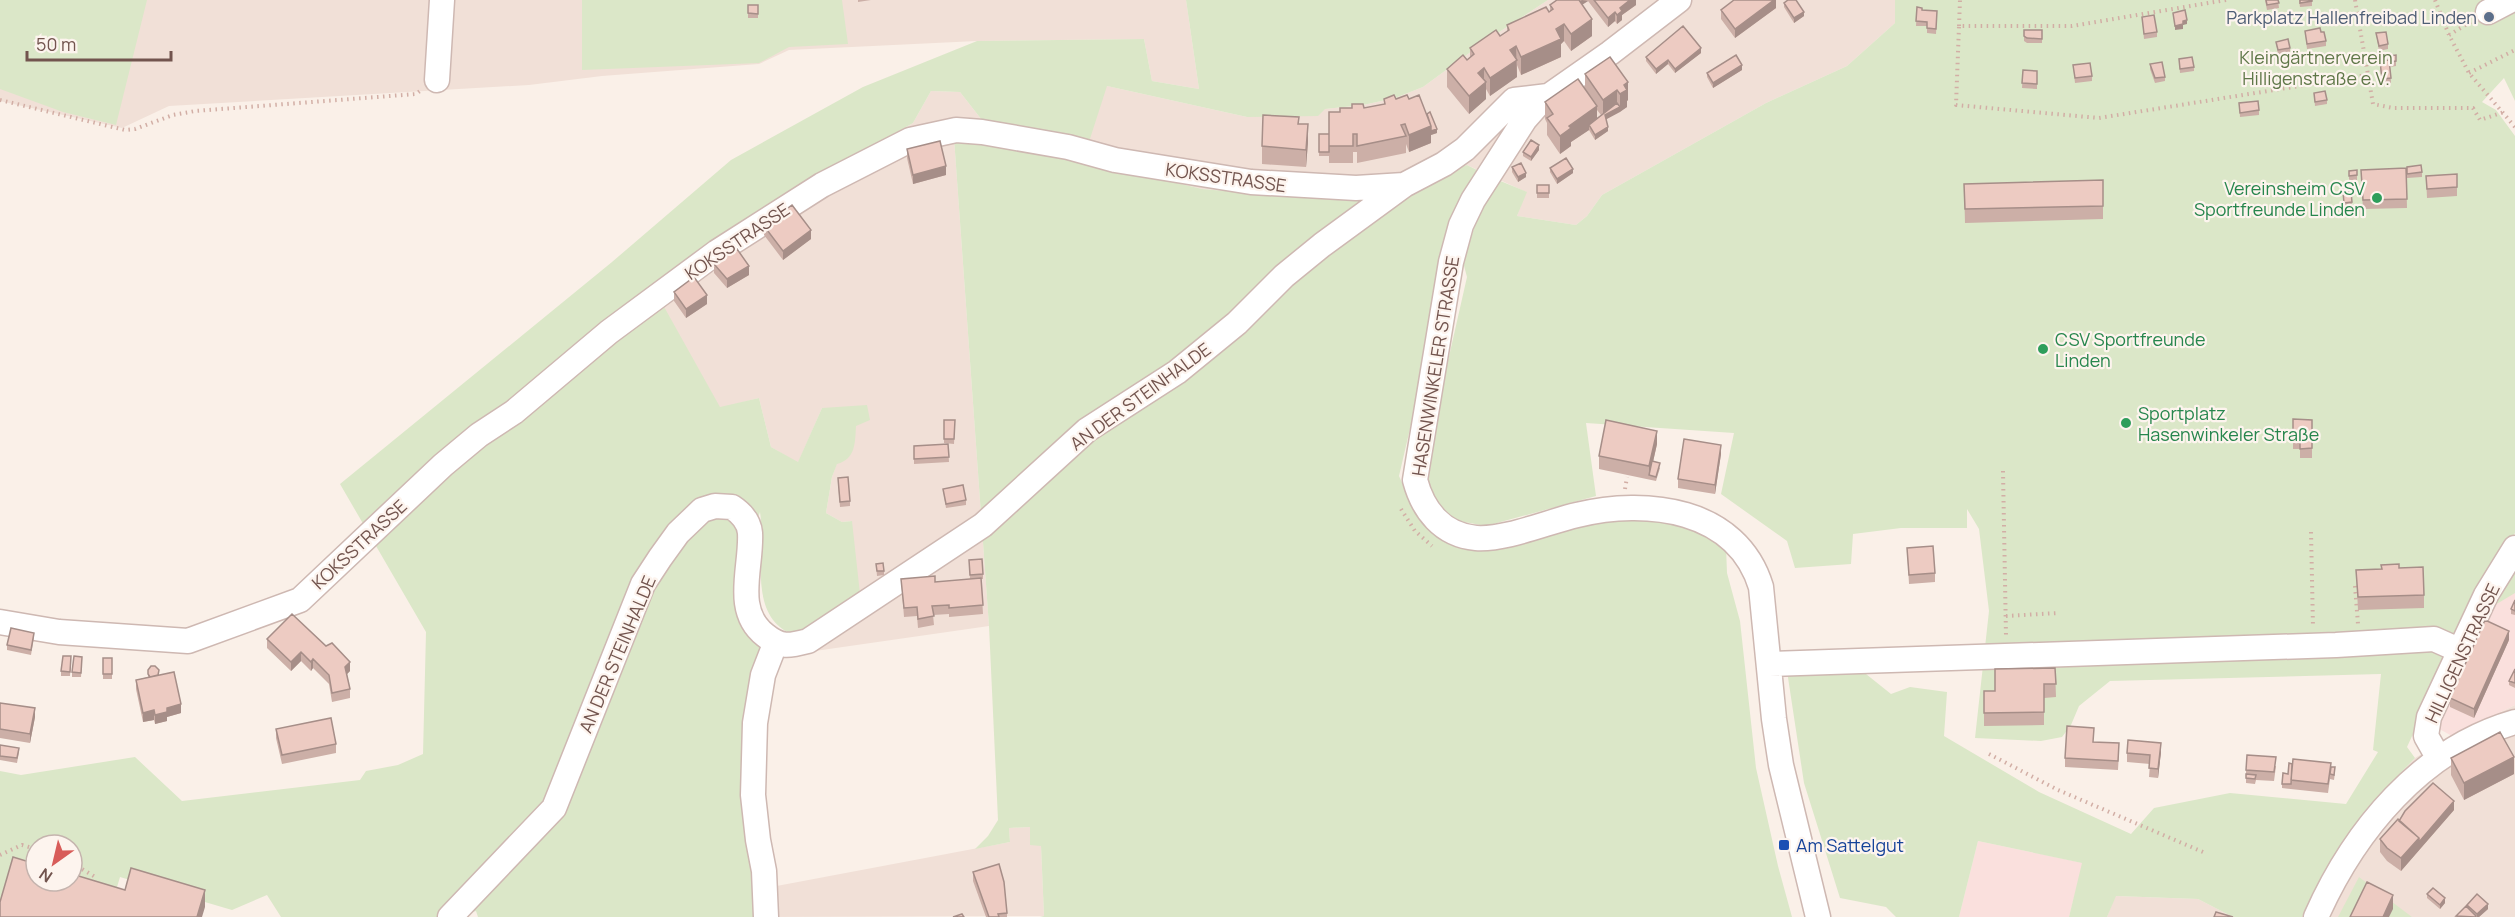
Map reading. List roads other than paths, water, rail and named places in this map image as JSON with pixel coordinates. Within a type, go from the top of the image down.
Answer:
[{"type":"street","points":[[437,80],[442,0]]},
{"type":"street","name":"HASENWINKELER STRASSE","points":[[1679,0],[1610,54],[1548,96],[1525,119],[1473,200],[1461,225],[1451,262],[1415,480],[1421,501],[1430,515],[1441,525],[1461,535],[1478,538],[1514,532],[1610,508],[1660,510],[1698,518],[1711,524],[1741,549],[1758,576],[1763,599],[1781,765],[1818,917]]},
{"type":"street","points":[[2488,12],[2511,0]]},
{"type":"street","name":"KOKSSTRASSE","points":[[0,622],[59,632],[188,641],[300,600],[443,465],[479,435],[514,412],[609,332],[717,252],[822,185],[910,140],[956,130],[982,132],[1068,147],[1115,160],[1251,182],[1336,188],[1404,185],[1444,164],[1465,149],[1514,100],[1548,96]]},
{"type":"street","name":"AN DER STEINHALDE","points":[[450,917],[554,808],[643,584],[678,532],[702,510],[715,506],[732,507],[746,521],[750,532],[746,596],[749,611],[761,632],[775,644],[790,645],[813,639],[983,525],[1087,430],[1177,372],[1237,322],[1284,276],[1404,185]]},
{"type":"street","name":"HILLIGENSTRASSE","points":[[2439,759],[2426,736],[2426,726],[2486,596],[2515,548]]},
{"type":"street","points":[[1769,664],[2359,645],[2434,639],[2461,651]]},
{"type":"street","points":[[766,917],[764,871],[753,795],[755,723],[761,684],[775,644]]},
{"type":"street","points":[[2316,917],[2348,854],[2411,780],[2439,759],[2487,730],[2515,722]]},
{"type":"place","name":"Parkplatz Hallenfreibad Linden","points":[[2489,17]]},
{"type":"place","name":"Vereinsheim CSV Sportfreunde Linden","points":[[2377,198]]},
{"type":"place","name":"CSV Sportfreunde Linden","points":[[2043,349]]},
{"type":"place","name":"Sportplatz Hasenwinkeler Straße","points":[[2126,423]]},
{"type":"place","name":"Am Sattelgut","points":[[1784,845]]},
{"type":"park label","name":"Kleingärtnerverein Hilligenstraße e.V.","points":[[2316,67]]}]
